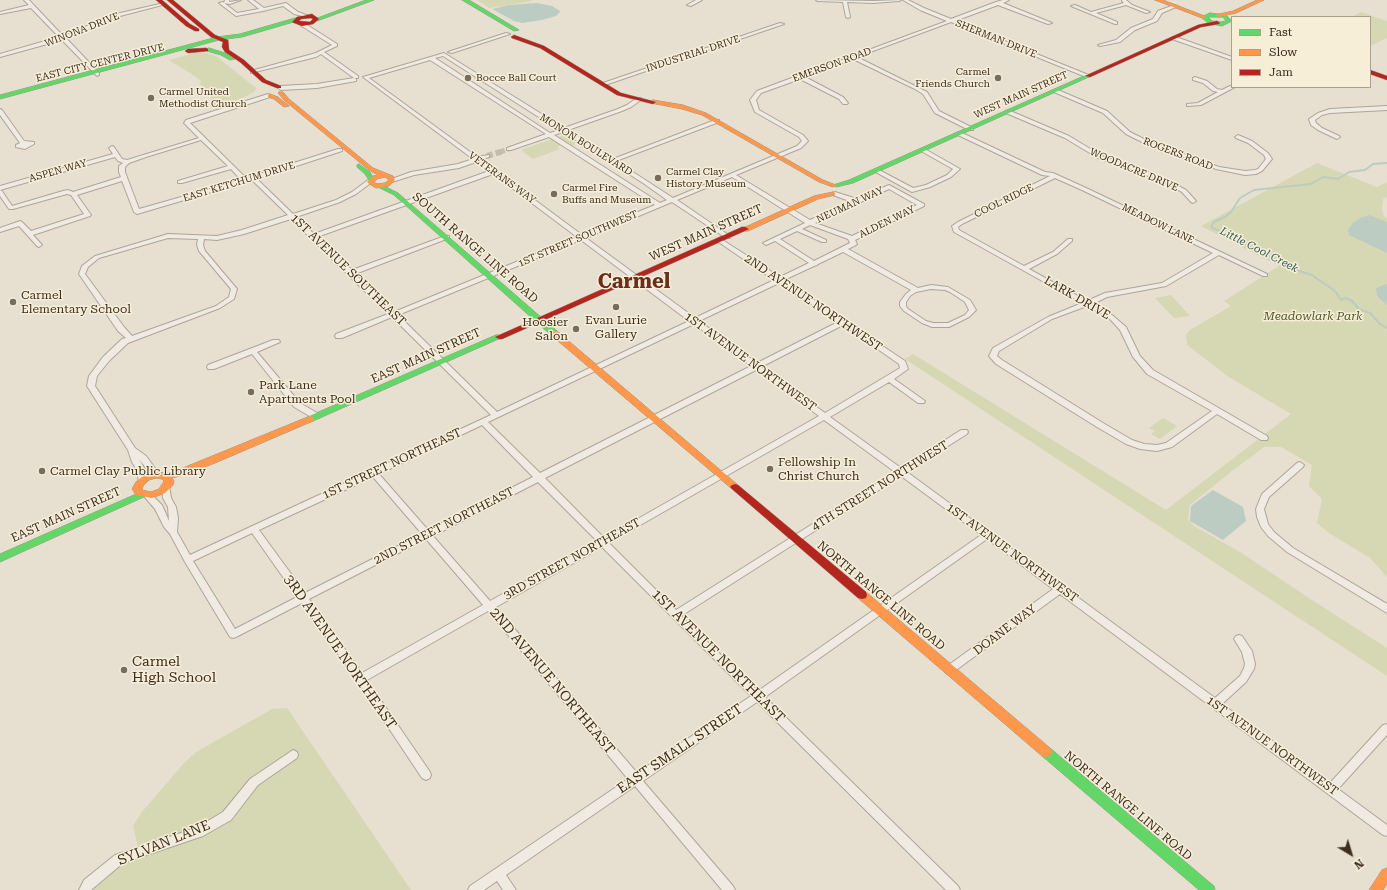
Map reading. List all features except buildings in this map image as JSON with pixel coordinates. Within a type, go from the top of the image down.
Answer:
[{"type":"main road","points":[[304,19],[327,13],[359,0]]},
{"type":"main road","points":[[304,19],[371,0]]},
{"type":"main road","points":[[464,0],[513,33],[542,47],[619,94],[694,109],[778,156],[834,190]]},
{"type":"main road","points":[[1158,0],[1219,20]]},
{"type":"main road","points":[[1165,0],[1219,20]]},
{"type":"main road","name":"WEST MAIN STREET","points":[[539,320],[1174,38],[1219,20],[1261,0]]},
{"type":"main road","points":[[168,1],[211,35],[222,41],[227,50],[238,57],[266,82],[281,90],[286,100],[355,156],[371,168],[389,178]]},
{"type":"main road","points":[[168,1],[188,25],[202,34],[203,46]]},
{"type":"main road","name":"EAST CITY CENTER DRIVE","points":[[0,98],[187,48],[222,41],[236,40],[304,19]]},
{"type":"main road","name":"SOUTH RANGE LINE ROAD","points":[[203,46],[222,53],[230,58],[261,85],[266,93],[279,100],[366,172],[374,183],[396,194],[447,237],[453,245],[539,320]]},
{"type":"main road","points":[[1371,72],[1387,78]]},
{"type":"main road","points":[[266,93],[269,88],[281,90]]},
{"type":"main road","points":[[374,183],[375,177],[389,178]]},
{"type":"main road","name":"SOUTH RANGE LINE ROAD","points":[[389,178],[396,194]]},
{"type":"main road","name":"EAST MAIN STREET","points":[[0,553],[88,515],[140,483],[164,481],[539,320]]},
{"type":"main road","name":"NORTH RANGE LINE ROAD","points":[[539,320],[1209,890]]},
{"type":"main road","name":"EAST MAIN STREET","points":[[0,558],[145,495],[158,493],[164,481]]},
{"type":"main road","points":[[140,483],[137,489],[139,493],[145,495]]},
{"type":"main road","points":[[1375,890],[1387,874]]},
{"type":"street","points":[[26,0],[96,73]]},
{"type":"street","points":[[239,0],[233,3],[227,1],[221,4],[236,15],[284,4],[335,45]]},
{"type":"street","points":[[250,0],[263,10]]},
{"type":"street","points":[[689,5],[700,0]]},
{"type":"street","points":[[818,0],[845,2],[899,0]]},
{"type":"street","name":"SHERMAN DRIVE","points":[[905,0],[951,21],[1088,76]]},
{"type":"street","name":"EMERSON ROAD","points":[[778,156],[802,146],[804,141],[760,114],[755,107],[754,100],[759,92],[766,88],[853,58],[1007,0]]},
{"type":"street","name":"WINONA DRIVE","points":[[0,56],[63,38],[114,17],[168,1]]},
{"type":"street","points":[[845,2],[848,17]]},
{"type":"street","points":[[1092,13],[1125,2],[1148,12]]},
{"type":"street","points":[[998,3],[1050,23]]},
{"type":"street","points":[[0,13],[32,6]]},
{"type":"street","points":[[1073,6],[1114,23]]},
{"type":"street","points":[[1100,45],[1118,40],[1133,29],[1155,20],[1160,12],[1176,6]]},
{"type":"street","points":[[304,19],[336,43],[335,45]]},
{"type":"street","name":"INDUSTRIAL DRIVE","points":[[603,84],[782,24]]},
{"type":"street","points":[[281,90],[317,86],[355,78],[367,78],[513,33]]},
{"type":"street","points":[[1174,38],[1231,60]]},
{"type":"street","points":[[253,72],[320,53],[335,45]]},
{"type":"street","points":[[320,53],[355,78]]},
{"type":"street","name":"MONON BOULEVARD","points":[[447,53],[671,200],[724,238]]},
{"type":"street","name":"MONON BOULEVARD","points":[[431,58],[659,205]]},
{"type":"street","name":"MEADOW LANE","points":[[853,58],[917,88],[925,93],[937,112],[966,131],[1044,174],[1053,175],[1265,276]]},
{"type":"street","points":[[799,76],[841,98],[845,103]]},
{"type":"street","name":"VETERANS WAY","points":[[367,78],[635,278]]},
{"type":"street","points":[[1195,79],[1206,82],[1215,90],[1222,92]]},
{"type":"street","points":[[1188,105],[1199,104],[1231,88]]},
{"type":"street","name":"ROGERS ROAD","points":[[1056,91],[1105,112],[1128,133],[1144,141],[1218,168],[1245,173],[1260,170],[1269,159],[1266,154],[1250,142],[1238,137]]},
{"type":"street","points":[[245,180],[187,123],[188,121],[266,93]]},
{"type":"street","points":[[509,149],[626,108],[639,99]]},
{"type":"street","points":[[1337,137],[1316,126],[1312,119],[1320,114],[1330,111],[1387,108]]},
{"type":"street","points":[[0,111],[23,142]]},
{"type":"street","name":"WOODACRE DRIVE","points":[[1008,112],[1067,137],[1100,157],[1142,171],[1167,182],[1184,191],[1193,201]]},
{"type":"street","points":[[612,161],[717,121]]},
{"type":"street","points":[[0,192],[11,208],[62,193],[73,194],[125,178],[122,166],[128,162],[203,138]]},
{"type":"street","points":[[112,148],[120,160],[128,162]]},
{"type":"street","name":"EAST KETCHUM DRIVE","points":[[125,178],[137,212],[253,178],[340,150]]},
{"type":"street","points":[[877,171],[912,190],[928,186],[949,176],[957,169],[923,150]]},
{"type":"street","name":"ASPEN WAY","points":[[0,188],[116,155]]},
{"type":"street","points":[[389,178],[455,166],[487,156]]},
{"type":"street","name":"1ST STREET SOUTHWEST","points":[[339,336],[582,238],[778,156]]},
{"type":"street","points":[[180,182],[232,166]]},
{"type":"street","points":[[313,236],[493,172]]},
{"type":"street","points":[[732,175],[810,223],[853,242]]},
{"type":"street","name":"COOL RIDGE","points":[[955,227],[1053,175]]},
{"type":"street","name":"1ST AVENUE SOUTHEAST","points":[[253,178],[442,362]]},
{"type":"street","points":[[130,338],[120,329],[82,274],[86,266],[97,257],[163,237],[175,235],[217,238],[235,235],[335,202],[374,183]]},
{"type":"street","name":"NEUMAN WAY","points":[[766,243],[889,187],[922,205]]},
{"type":"street","points":[[834,190],[856,202]]},
{"type":"street","points":[[30,234],[88,215],[73,194]]},
{"type":"street","name":"ALDEN WAY","points":[[694,321],[844,250],[853,242],[922,205]]},
{"type":"street","points":[[0,230],[20,223],[39,245]]},
{"type":"street","name":"LARK DRIVE","points":[[955,227],[956,231],[961,234],[1110,316],[1123,329],[1137,357],[1150,372],[1264,438]]},
{"type":"street","points":[[797,229],[824,241]]},
{"type":"street","points":[[351,273],[447,237]]},
{"type":"street","points":[[140,483],[141,470],[136,462],[132,450],[91,386],[93,376],[121,344],[130,338],[218,307],[232,298],[234,292],[232,286],[202,251],[200,245],[202,238]]},
{"type":"street","name":"2ND AVENUE NORTHWEST","points":[[724,238],[780,280],[902,363],[904,367]]},
{"type":"street","points":[[775,239],[815,264]]},
{"type":"street","points":[[1025,268],[1055,253],[1070,240]]},
{"type":"street","points":[[844,250],[917,290],[931,286],[946,288],[961,296],[972,305],[973,310],[962,320],[950,325],[941,326],[924,322],[911,314],[904,306],[903,302],[908,295],[917,290]]},
{"type":"street","points":[[1217,411],[1169,445],[1157,448],[1143,447],[1129,442],[994,359],[993,354],[996,350],[1050,318],[1105,295],[1164,284],[1218,253]]},
{"type":"street","name":"1ST AVENUE NORTHWEST","points":[[635,278],[1387,830]]},
{"type":"street","name":"1ST STREET NORTHEAST","points":[[188,560],[694,321]]},
{"type":"street","name":"2ND STREET NORTHEAST","points":[[188,560],[233,634],[656,419],[843,322]]},
{"type":"street","points":[[211,367],[276,342]]},
{"type":"street","points":[[253,351],[297,405],[316,416]]},
{"type":"street","points":[[442,362],[496,415]]},
{"type":"street","name":"3RD STREET NORTHEAST","points":[[361,679],[824,417],[902,371],[904,367]]},
{"type":"street","points":[[889,379],[921,401]]},
{"type":"street","name":"1ST AVENUE NORTHEAST","points":[[482,421],[675,615],[954,890]]},
{"type":"street","name":"4TH STREET NORTHWEST","points":[[675,615],[964,432]]},
{"type":"street","points":[[132,450],[143,458],[164,481],[167,498],[172,507],[174,518],[173,532]]},
{"type":"street","points":[[1300,466],[1264,496],[1260,509],[1262,521],[1270,534],[1284,546],[1387,609]]},
{"type":"street","name":"2ND AVENUE NORTHEAST","points":[[374,473],[426,535],[489,606],[729,890]]},
{"type":"street","points":[[145,495],[159,507],[167,525],[173,532],[188,560]]},
{"type":"street","name":"3RD AVENUE NORTHEAST","points":[[254,529],[361,679],[426,775]]},
{"type":"street","name":"EAST SMALL STREET","points":[[474,890],[758,696],[987,535]]},
{"type":"street","name":"DOANE WAY","points":[[950,670],[1060,589]]},
{"type":"street","points":[[1215,704],[1243,679],[1249,669],[1250,664],[1247,651],[1239,639]]},
{"type":"street","points":[[1331,789],[1387,728]]},
{"type":"street","name":"SYLVAN LANE","points":[[87,887],[119,859],[199,832],[227,816],[254,782],[293,755]]},
{"type":"street","points":[[499,874],[510,890]]},
{"type":"green space","points":[[477,0],[531,0],[532,1],[489,8]]},
{"type":"green space","points":[[1361,12],[1387,21],[1387,38],[1371,46],[1371,16],[1353,16]]},
{"type":"green space","points":[[195,53],[206,53],[216,56],[256,88],[254,92],[217,109],[212,107],[211,91],[206,90],[199,83],[202,82],[196,77],[169,60]]},
{"type":"green space","points":[[564,135],[576,143],[574,144],[575,145],[571,146],[567,143],[557,147],[560,149],[533,159],[521,150]]},
{"type":"green space","name":"Meadowlark Park","points":[[1317,163],[1377,187],[1387,182],[1387,197],[1383,199],[1382,210],[1384,216],[1387,218],[1387,577],[1370,558],[1329,533],[1317,523],[1322,499],[1309,486],[1312,465],[1281,447],[1264,447],[1232,471],[1190,505],[1188,519],[1194,526],[1240,552],[1387,648],[1387,676],[905,359],[913,354],[1166,510],[1291,414],[1229,377],[1187,345],[1186,335],[1190,330],[1231,306],[1224,301],[1279,266],[1201,226]]},
{"type":"green space","points":[[1171,295],[1190,316],[1174,318],[1155,298]]},
{"type":"green space","points":[[1163,418],[1177,426],[1160,439],[1151,434],[1155,431],[1149,428]]},
{"type":"green space","points":[[287,708],[411,890],[80,890],[110,861],[138,847],[133,826],[141,813],[185,762],[196,752],[272,709]]},
{"type":"shaded area","points":[[537,3],[552,6],[560,12],[556,16],[522,23],[514,21],[492,9],[509,5]]},
{"type":"shaded area","points":[[1369,215],[1387,222],[1387,253],[1349,235],[1348,230],[1352,224],[1360,218]]},
{"type":"shaded area","points":[[1387,284],[1387,305],[1377,296],[1376,288]]},
{"type":"shaded area","points":[[1213,490],[1243,507],[1246,521],[1223,540],[1190,521],[1191,506]]},
{"type":"waterway","name":"Little Cool Creek","points":[[1387,163],[1373,164],[1365,170],[1349,172],[1338,179],[1323,177],[1311,184],[1254,190],[1240,198],[1231,212],[1225,217],[1214,222],[1211,227],[1296,270],[1312,275],[1335,291],[1341,300],[1346,298],[1352,301],[1359,309],[1370,313],[1380,324],[1387,328]]},
{"type":"tunnel","points":[[503,151],[509,149]]},
{"type":"tunnel","points":[[487,156],[503,151]]},
{"type":"traffic: fast","points":[[315,20],[371,0]]},
{"type":"traffic: fast","points":[[465,0],[516,30]]},
{"type":"traffic: fast","points":[[1210,15],[1224,16],[1229,21],[1222,24],[1210,22],[1204,17],[1210,15]]},
{"type":"traffic: fast","points":[[219,38],[240,36],[295,20]]},
{"type":"traffic: fast","points":[[0,97],[219,38]]},
{"type":"traffic: fast","points":[[209,50],[223,54],[232,59]]},
{"type":"traffic: fast","points":[[836,185],[851,182],[1088,76]]},
{"type":"traffic: fast","points":[[359,166],[368,173],[371,179]]},
{"type":"traffic: fast","points":[[380,186],[396,194],[554,333]]},
{"type":"traffic: fast","points":[[310,419],[499,337]]},
{"type":"traffic: fast","points":[[0,558],[143,494]]},
{"type":"traffic: fast","points":[[1046,752],[1209,890]]},
{"type":"traffic: slow","points":[[1158,0],[1204,17]]},
{"type":"traffic: slow","points":[[1218,15],[1234,12],[1261,0]]},
{"type":"traffic: slow","points":[[281,93],[287,100],[371,169],[384,175]]},
{"type":"traffic: slow","points":[[270,96],[276,98],[286,106]]},
{"type":"traffic: slow","points":[[653,102],[683,107],[704,114],[821,181],[833,185]]},
{"type":"traffic: slow","points":[[386,175],[391,177],[392,180],[387,185],[376,186],[370,182],[375,177],[386,175]]},
{"type":"traffic: slow","points":[[745,229],[816,197],[833,194]]},
{"type":"traffic: slow","points":[[554,333],[735,487]]},
{"type":"traffic: slow","points":[[165,476],[169,481],[168,485],[162,491],[152,495],[139,493],[137,489],[139,484],[146,478],[156,475],[165,476],[180,473],[310,419]]},
{"type":"traffic: slow","points":[[862,595],[1046,752]]},
{"type":"traffic: slow","points":[[1375,890],[1387,874]]},
{"type":"traffic: jam","points":[[159,0],[188,25],[197,30]]},
{"type":"traffic: jam","points":[[170,0],[213,36],[226,41],[225,47],[227,51],[242,61],[264,81],[279,87]]},
{"type":"traffic: jam","points":[[312,16],[316,19],[311,23],[302,24],[295,22],[299,18],[312,16]]},
{"type":"traffic: jam","points":[[1088,76],[1200,26],[1217,23]]},
{"type":"traffic: jam","points":[[514,37],[542,47],[619,94],[653,102]]},
{"type":"traffic: jam","points":[[188,51],[206,50]]},
{"type":"traffic: jam","points":[[1371,72],[1387,78]]},
{"type":"traffic: jam","points":[[499,337],[745,229]]},
{"type":"traffic: jam","points":[[735,487],[862,595]]},
{"type":"place","name":"Bocce Ball Court","points":[[468,78]]},
{"type":"place","name":"Carmel Friends Church","points":[[998,78]]},
{"type":"place","name":"Carmel United Methodist Church","points":[[151,98]]},
{"type":"place","name":"Carmel Clay History Museum","points":[[658,178]]},
{"type":"place","name":"Carmel Fire Buffs and Museum","points":[[554,194]]},
{"type":"place","name":"Carmel Elementary School","points":[[13,302]]},
{"type":"place","name":"Evan Lurie Gallery","points":[[616,307]]},
{"type":"place","name":"Hoosier Salon","points":[[576,329]]},
{"type":"place","name":"Park Lane Apartments Pool","points":[[251,392]]},
{"type":"place","name":"Fellowship In Christ Church","points":[[770,469]]},
{"type":"place","name":"Carmel Clay Public Library","points":[[42,471]]},
{"type":"place","name":"Carmel High School","points":[[124,670]]},
{"type":"district","name":"Carmel","points":[[634,282]]}]
